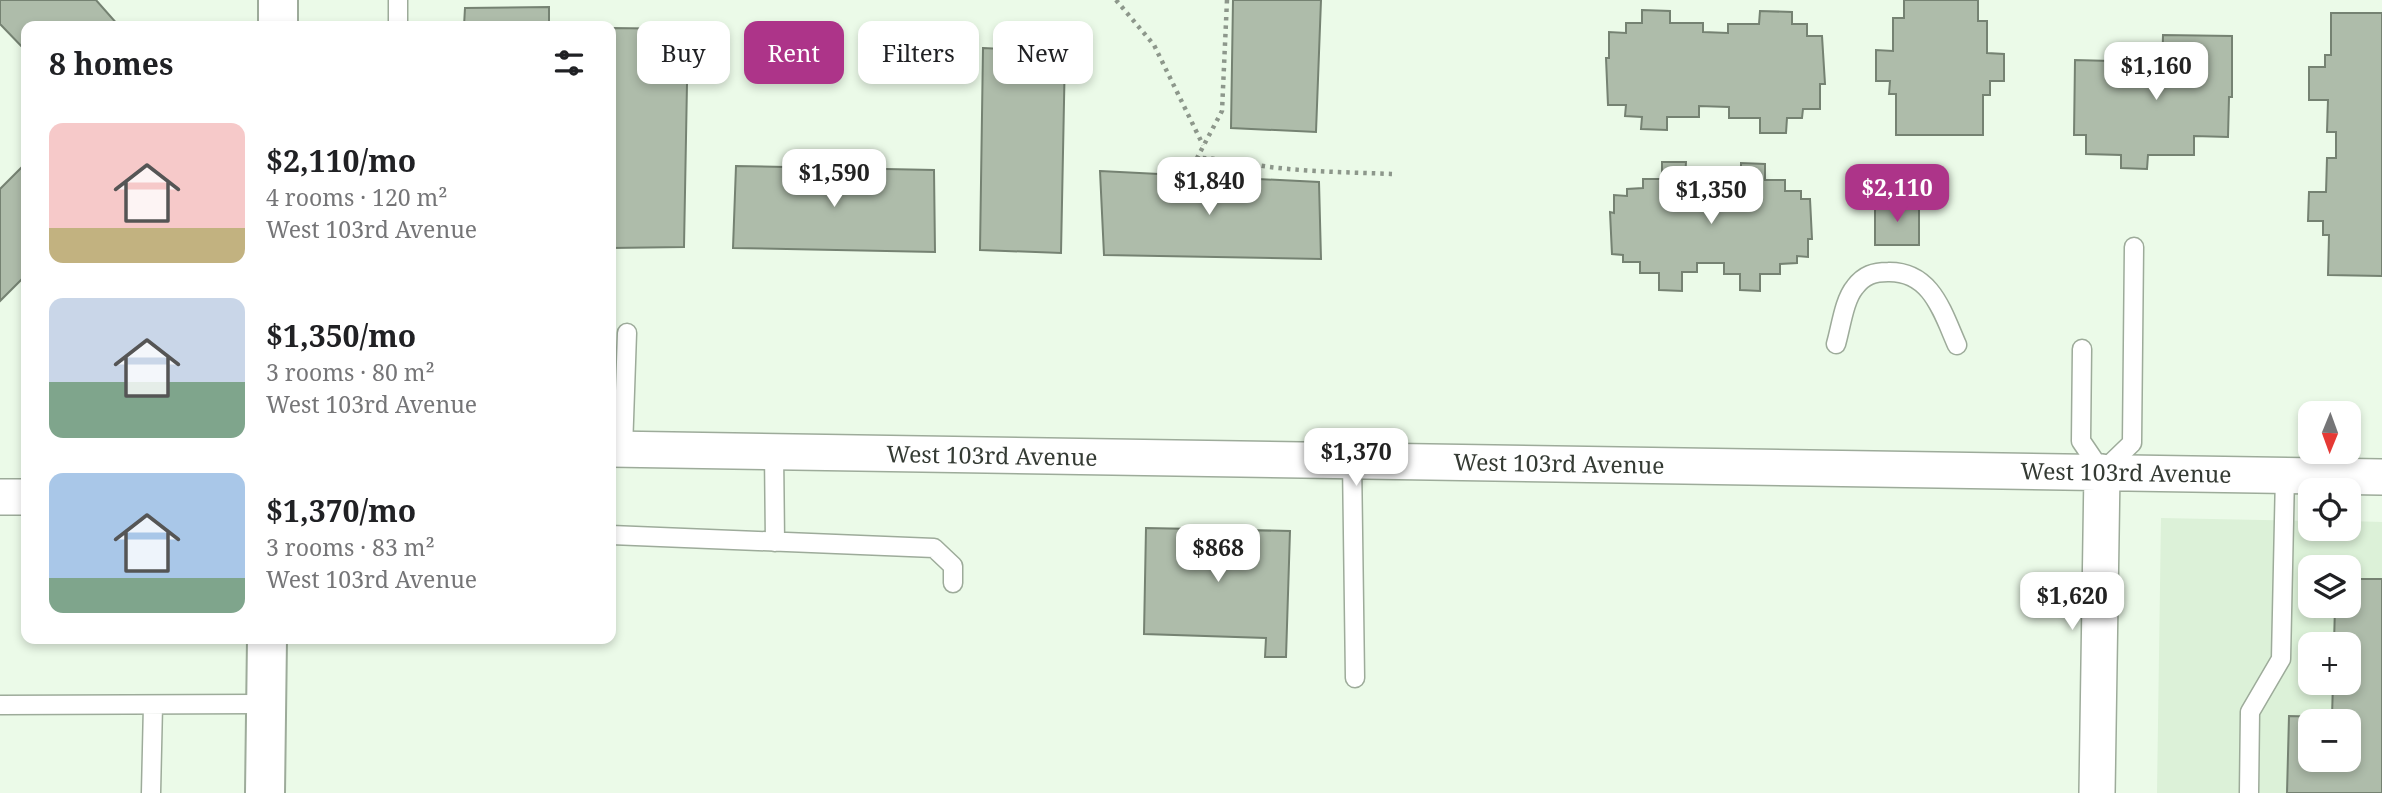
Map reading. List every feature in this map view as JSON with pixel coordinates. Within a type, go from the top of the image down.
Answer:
[{"type":"street","points":[[278,0],[278,21]]},
{"type":"street","name":"West 103rd Avenue","points":[[617,449],[2382,477]]},
{"type":"street","points":[[2097,793],[2102,472]]},
{"type":"street","points":[[0,497],[21,497]]},
{"type":"street","points":[[265,793],[267,644]]},
{"type":"lane","points":[[398,0],[398,21]]},
{"type":"lane","points":[[2082,349],[2081,442],[2102,472],[2132,443],[2134,247]]},
{"type":"lane","points":[[1836,344],[1853,288],[1872,272],[1900,271],[1922,280],[1937,300],[1957,345]]},
{"type":"lane","points":[[617,449],[627,333]]},
{"type":"lane","points":[[774,452],[775,542]]},
{"type":"lane","points":[[1352,460],[1355,678]]},
{"type":"lane","points":[[2249,793],[2250,712],[2281,659],[2285,475]]},
{"type":"lane","points":[[616,535],[934,548],[953,566],[953,583]]},
{"type":"lane","points":[[0,705],[266,704]]},
{"type":"lane","points":[[151,793],[153,705]]},
{"type":"path","points":[[1116,0],[1154,45],[1203,146]]},
{"type":"path","points":[[1227,0],[1222,110],[1197,158],[1224,158],[1254,165],[1306,170],[1392,174]]},
{"type":"shaded area","points":[[2161,518],[2298,521],[2298,541],[2361,541],[2361,521],[2382,522],[2382,793],[2157,793]]},
{"type":"building","points":[[0,0],[96,0],[115,21],[21,21],[21,46],[0,24]]},
{"type":"building","points":[[1233,0],[1321,0],[1316,132],[1231,128]]},
{"type":"building","points":[[1904,0],[1978,0],[1978,21],[1987,21],[1987,53],[2004,54],[2004,81],[1990,81],[1990,95],[1983,95],[1983,135],[1896,135],[1896,94],[1889,94],[1890,81],[1876,81],[1876,50],[1893,51],[1893,18],[1904,18]]},
{"type":"building","points":[[549,7],[549,21],[464,21],[465,8]]},
{"type":"building","points":[[1642,10],[1670,11],[1670,23],[1703,23],[1703,32],[1728,33],[1728,24],[1759,24],[1760,11],[1792,12],[1792,24],[1807,24],[1807,36],[1822,36],[1825,84],[1820,84],[1820,109],[1803,109],[1802,118],[1787,118],[1786,133],[1760,133],[1760,118],[1729,118],[1729,107],[1699,106],[1699,117],[1667,117],[1667,130],[1641,129],[1642,117],[1625,116],[1626,105],[1608,105],[1606,58],[1609,58],[1609,32],[1626,33],[1626,23],[1642,23]]},
{"type":"building","points":[[2331,13],[2382,13],[2382,276],[2328,275],[2329,235],[2323,235],[2323,221],[2308,221],[2309,192],[2326,192],[2327,158],[2336,158],[2336,132],[2327,132],[2328,100],[2309,100],[2309,67],[2325,67],[2325,55],[2331,55]]},
{"type":"building","points":[[616,28],[637,28],[637,84],[687,84],[684,247],[616,248]]},
{"type":"building","points":[[2163,35],[2232,36],[2232,97],[2229,97],[2228,137],[2194,136],[2194,155],[2148,155],[2147,169],[2121,168],[2121,155],[2086,154],[2086,135],[2074,135],[2075,60],[2111,61],[2111,76],[2162,76]]},
{"type":"building","points":[[983,48],[993,48],[993,84],[1064,84],[1061,253],[980,250]]},
{"type":"building","points":[[1662,162],[1686,162],[1685,179],[1700,180],[1700,190],[1726,190],[1726,180],[1741,180],[1741,163],[1765,164],[1765,180],[1785,180],[1785,191],[1801,191],[1801,199],[1810,199],[1812,239],[1808,239],[1808,257],[1797,256],[1797,263],[1780,264],[1780,274],[1760,274],[1760,291],[1740,290],[1740,274],[1724,274],[1724,263],[1697,263],[1697,272],[1682,272],[1682,291],[1659,290],[1659,273],[1640,273],[1640,262],[1623,262],[1623,255],[1612,254],[1610,212],[1614,213],[1614,195],[1627,196],[1627,189],[1643,188],[1643,179],[1662,179]]},
{"type":"building","points":[[736,166],[934,170],[935,252],[733,248]]},
{"type":"building","points":[[21,168],[21,280],[0,301],[0,189]]},
{"type":"building","points":[[1100,171],[1319,182],[1321,259],[1104,255]]},
{"type":"building","points":[[1875,202],[1919,203],[1919,245],[1875,245]]},
{"type":"building","points":[[1146,528],[1290,531],[1286,657],[1265,657],[1266,638],[1144,634]]},
{"type":"building","points":[[2361,579],[2382,579],[2382,793],[2287,793],[2289,716],[2298,716],[2298,772],[2361,772],[2361,709],[2332,709],[2333,695],[2361,695],[2361,632],[2334,632],[2335,618],[2361,618]]}]
